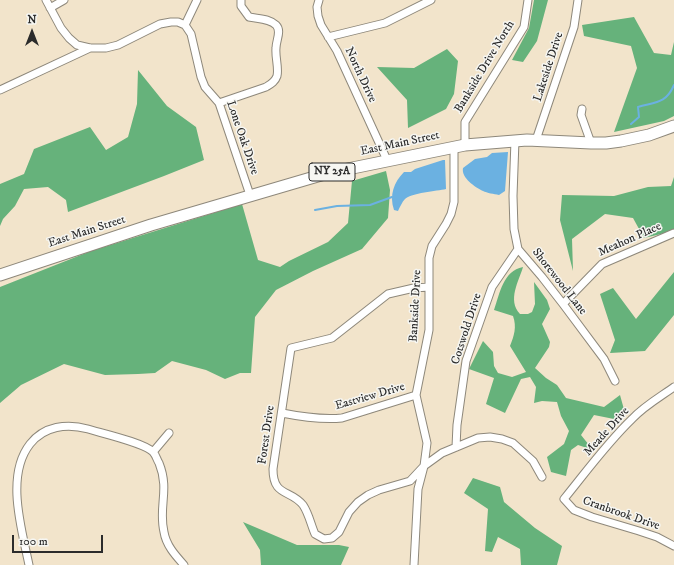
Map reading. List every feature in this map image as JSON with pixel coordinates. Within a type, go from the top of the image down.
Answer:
[{"type":"main road","name":"East Main Street","points":[[0,275],[151,225],[250,195],[328,173],[386,160],[459,146],[515,140],[591,143],[621,141],[649,135],[674,126]]},
{"type":"street","points":[[46,0],[68,38],[77,45],[90,48],[106,48],[118,45],[160,24],[178,22],[185,25],[197,0]]},
{"type":"street","points":[[50,8],[64,0]]},
{"type":"street","points":[[219,103],[266,87],[273,83],[276,78],[276,47],[279,31],[276,25],[270,21],[249,17],[241,6],[241,0]]},
{"type":"street","name":"North Drive","points":[[319,0],[317,7],[321,25],[337,51],[386,160]]},
{"type":"street","points":[[328,37],[385,23],[431,0]]},
{"type":"street","name":"Bankside Drive North","points":[[459,146],[465,122],[524,27],[528,0]]},
{"type":"street","name":"Lakeside Drive","points":[[536,140],[574,27],[578,0]]},
{"type":"street","name":"Lone Oak Drive","points":[[185,25],[191,34],[199,69],[205,86],[219,103],[250,195]]},
{"type":"street","points":[[0,90],[90,48]]},
{"type":"street","points":[[582,108],[580,115],[591,143]]},
{"type":"street","name":"Shorewood Lane","points":[[515,140],[513,196],[514,229],[518,249],[542,277],[604,359],[615,381]]},
{"type":"street","name":"Bankside Drive","points":[[414,565],[418,489],[424,466],[427,443],[416,395],[429,330],[429,258],[432,246],[451,214],[454,202],[459,146]]},
{"type":"street","name":"Meahon Place","points":[[563,304],[602,264],[674,233]]},
{"type":"street","name":"Cotswold Drive","points":[[456,447],[457,425],[466,361],[492,287],[518,249]]},
{"type":"street","name":"Forest Drive","points":[[429,287],[414,288],[388,294],[332,338],[291,348],[273,469],[273,479],[277,488],[303,505],[315,534],[324,539],[332,538],[340,532],[350,512],[358,502],[368,495],[379,490],[410,481],[424,466],[442,453],[478,438],[490,437],[513,443],[524,451],[533,461],[542,477]]},
{"type":"street","name":"Meade Drive","points":[[564,499],[611,441],[632,418],[674,387]]},
{"type":"street","name":"Eastview Drive","points":[[282,414],[317,419],[342,418],[416,395]]},
{"type":"street","points":[[30,565],[21,523],[16,488],[22,457],[30,444],[42,433],[54,428],[69,426],[83,428],[141,445],[153,452],[163,474],[165,486],[162,518],[164,532],[168,544],[184,565]]},
{"type":"street","points":[[153,452],[169,433]]},
{"type":"street","name":"Cranbrook Drive","points":[[564,499],[574,510],[639,531],[674,546]]},
{"type":"green space","points":[[534,0],[548,0],[537,41],[523,62],[512,60],[529,28]]},
{"type":"green space","points":[[634,17],[654,53],[671,55],[674,42],[674,116],[664,121],[614,132],[637,68],[631,46],[584,36],[582,25]]},
{"type":"green space","points":[[447,49],[458,61],[454,94],[446,109],[408,128],[407,100],[377,67],[414,68]]},
{"type":"green space","points":[[138,70],[167,106],[196,127],[204,160],[68,212],[66,200],[48,187],[24,189],[15,206],[3,219],[0,226],[0,184],[24,174],[34,149],[90,127],[106,150],[128,137],[137,104]]},
{"type":"green space","points":[[386,171],[390,190],[388,218],[362,249],[313,271],[276,290],[255,317],[251,373],[240,373],[225,379],[206,370],[172,361],[155,373],[105,375],[64,364],[21,385],[0,403],[0,287],[91,251],[242,204],[258,260],[280,267],[328,242],[348,223],[352,181]]},
{"type":"green space","points":[[674,177],[674,231],[644,238],[633,218],[605,214],[572,239],[573,271],[560,220],[562,195],[614,196],[648,187],[671,186]]},
{"type":"green space","points":[[523,267],[515,290],[514,303],[516,309],[520,314],[528,314],[532,312],[535,304],[534,282],[547,300],[550,309],[542,324],[550,342],[549,347],[535,368],[557,385],[566,398],[604,407],[620,395],[625,413],[614,419],[594,415],[581,435],[593,450],[578,445],[571,450],[566,476],[551,472],[547,457],[564,444],[569,431],[561,416],[557,402],[542,401],[534,403],[536,387],[530,377],[521,379],[505,413],[486,404],[494,378],[469,369],[483,341],[493,352],[494,366],[498,373],[512,377],[526,372],[510,346],[513,339],[515,324],[513,316],[494,310],[503,284],[507,278],[516,269]]},
{"type":"green space","points":[[674,272],[674,315],[645,351],[610,353],[615,340],[600,294],[613,288],[636,319]]},
{"type":"green space","points":[[473,478],[500,487],[504,502],[535,528],[562,546],[557,565],[521,565],[520,549],[498,537],[492,552],[485,551],[488,509],[464,493]]},
{"type":"green space","points":[[243,522],[297,545],[339,545],[349,547],[341,565],[261,565],[260,550]]},
{"type":"water","points":[[508,152],[505,191],[499,195],[486,192],[473,185],[466,179],[463,168],[475,159],[487,157],[492,153]]},
{"type":"water","points":[[445,160],[446,189],[408,197],[405,199],[398,211],[394,210],[392,199],[393,189],[404,172],[411,172],[415,169]]},
{"type":"waterway","points":[[631,124],[639,117],[638,107],[664,99],[674,85]]},
{"type":"waterway","points":[[315,210],[337,206],[370,205],[392,197]]}]
